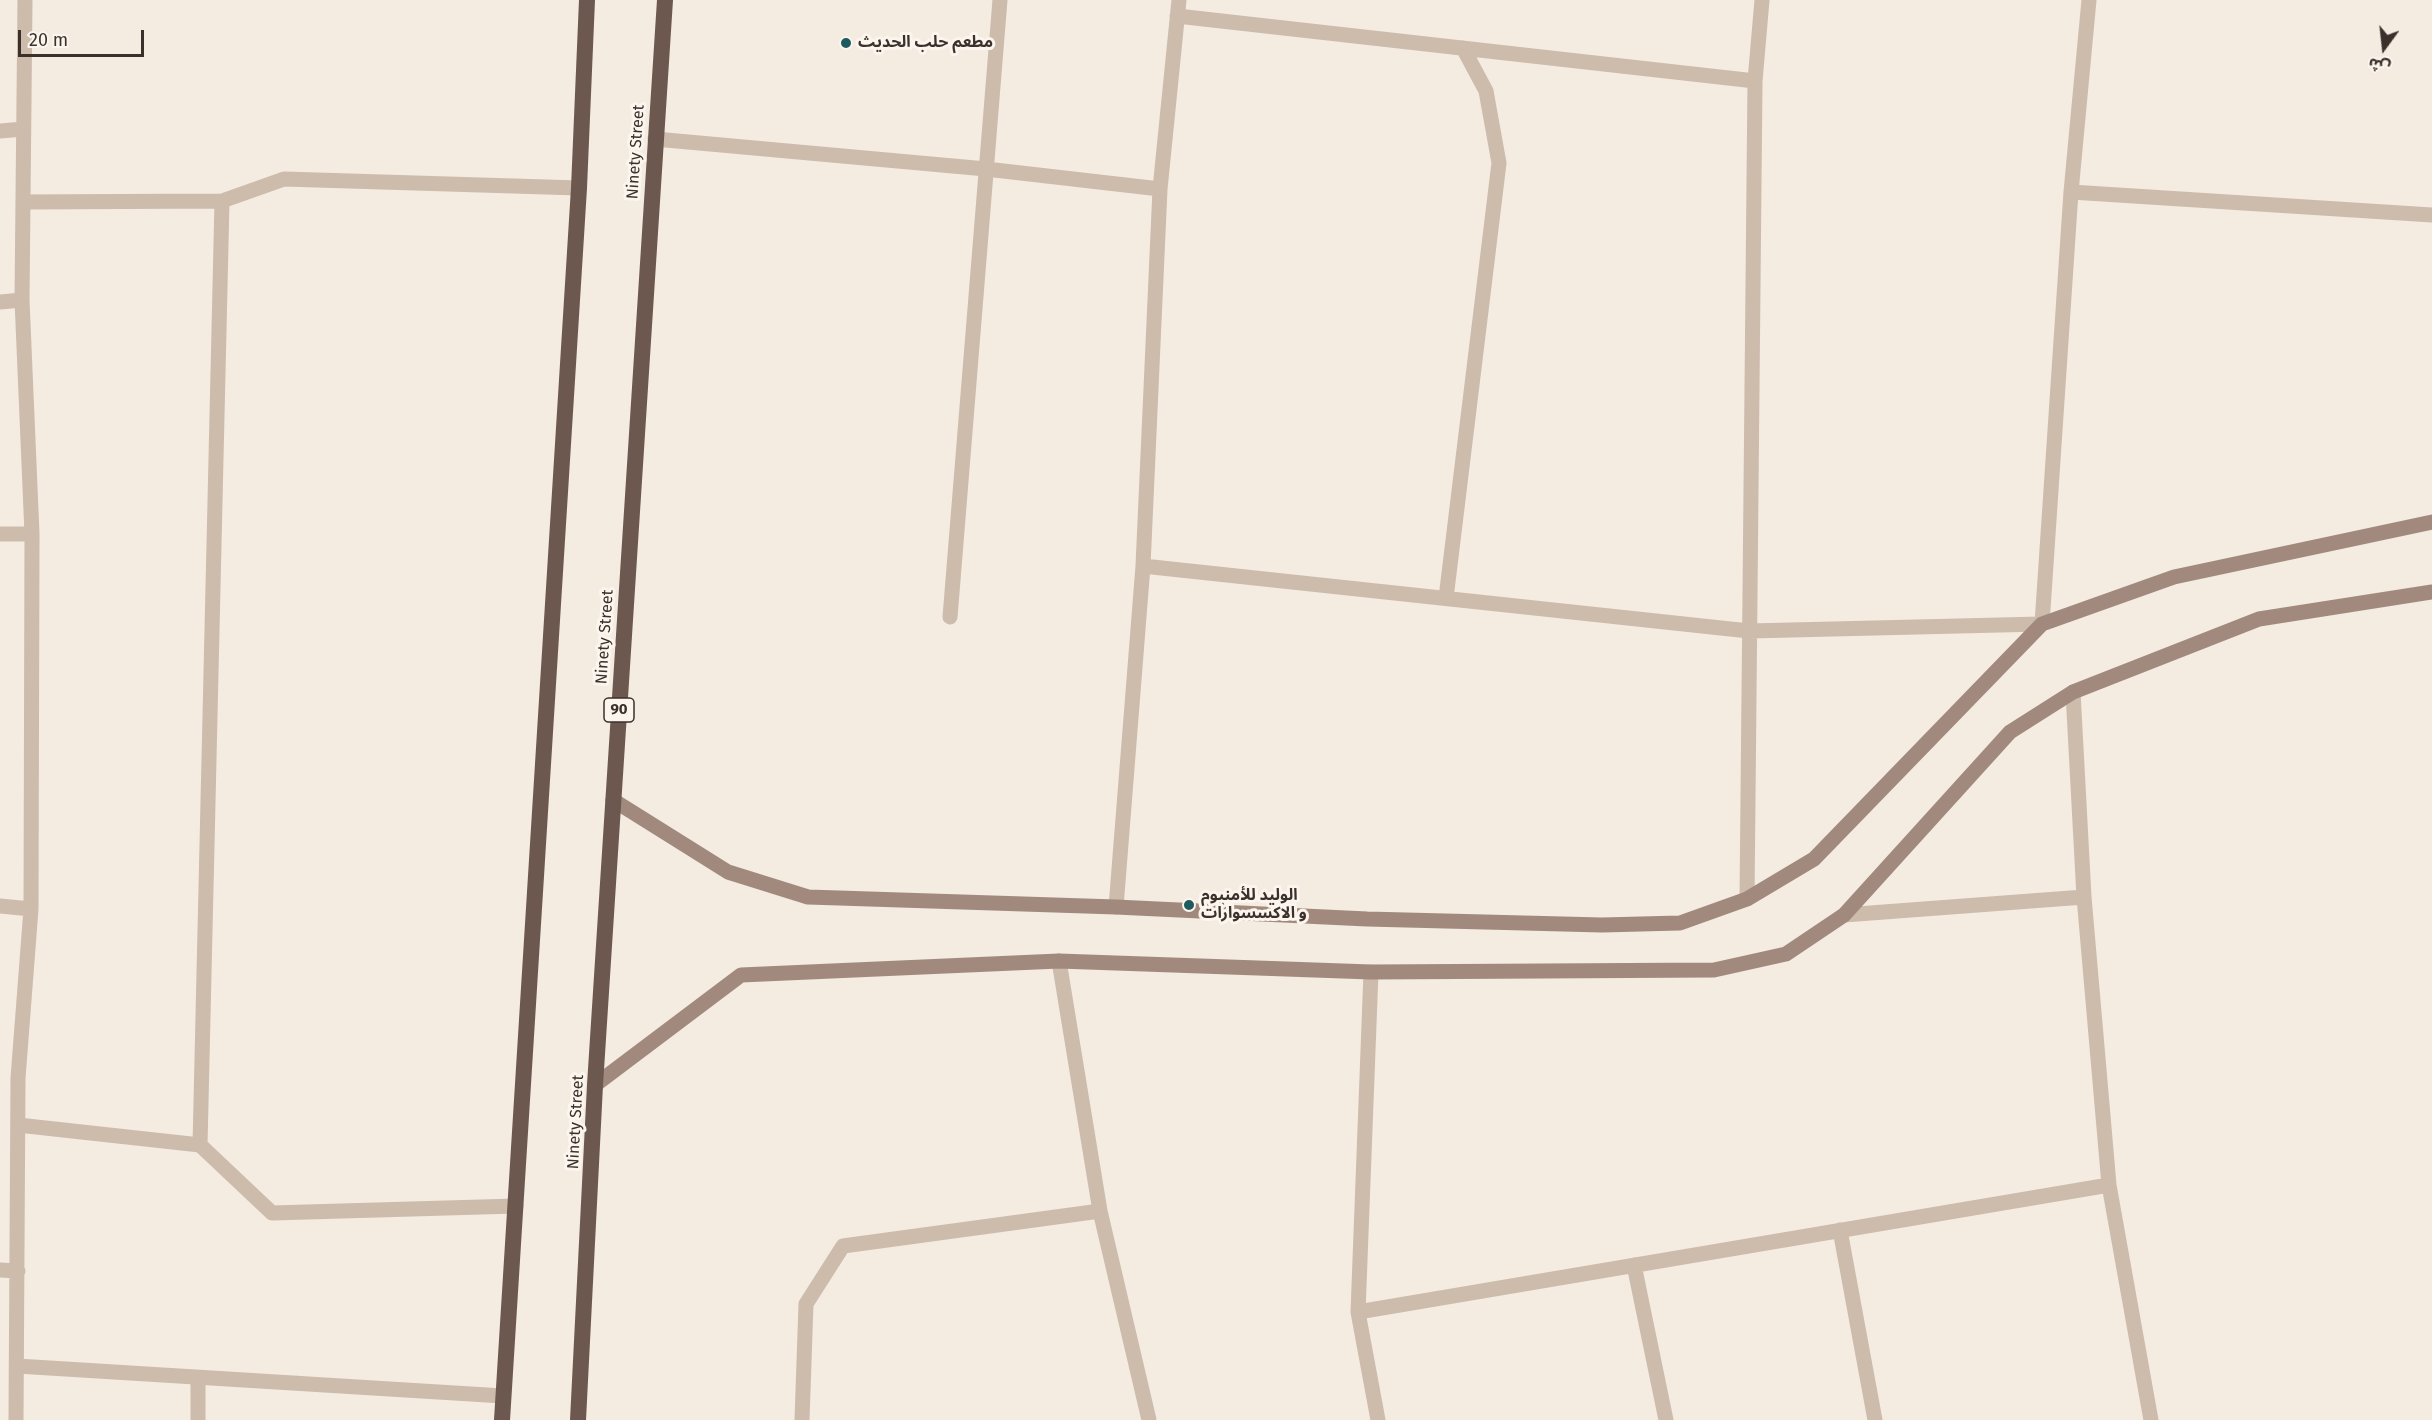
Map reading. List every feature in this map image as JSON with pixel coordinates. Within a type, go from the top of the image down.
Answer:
[{"type":"highway","points":[[502,1420],[579,188],[587,0]]},
{"type":"highway","name":"Ninety Street","points":[[578,1420],[595,1085],[665,0]]},
{"type":"main road","points":[[613,800],[728,872],[808,897],[1116,907],[1367,919],[1602,925],[1680,923],[1747,899],[1814,859],[2042,624],[2175,577],[2432,522]]},
{"type":"main road","points":[[595,1085],[741,975],[1059,961],[1371,972],[1714,970],[1786,954],[1845,915],[2010,732],[2073,692],[2259,619],[2432,592]]},
{"type":"street","points":[[16,1420],[18,1078],[31,909],[32,534],[22,300],[25,0]]},
{"type":"street","points":[[950,616],[1000,0]]},
{"type":"street","points":[[1116,907],[1143,566],[1160,189],[1179,0]]},
{"type":"street","points":[[1747,899],[1755,81],[1762,0]]},
{"type":"street","points":[[1143,566],[1749,631],[2042,624],[2071,192],[2089,0]]},
{"type":"street","points":[[1177,16],[1755,81]]},
{"type":"street","points":[[1446,598],[1499,163],[1486,91],[1463,48]]},
{"type":"street","points":[[0,131],[23,129]]},
{"type":"street","points":[[655,139],[986,169],[1160,189]]},
{"type":"street","points":[[23,202],[222,201],[284,178],[579,188]]},
{"type":"street","points":[[2071,192],[2432,215]]},
{"type":"street","points":[[200,1145],[222,201]]},
{"type":"street","points":[[0,302],[22,300]]},
{"type":"street","points":[[0,534],[32,534]]},
{"type":"street","points":[[2073,692],[2084,897],[2109,1185],[2151,1420]]},
{"type":"street","points":[[1845,915],[2084,897]]},
{"type":"street","points":[[0,906],[31,909]]},
{"type":"street","points":[[1059,961],[1100,1211],[1149,1420]]},
{"type":"street","points":[[1371,972],[1358,1312],[1378,1420]]},
{"type":"street","points":[[18,1125],[200,1145],[272,1213],[516,1206]]},
{"type":"street","points":[[1358,1312],[2109,1185]]},
{"type":"street","points":[[802,1420],[806,1304],[843,1246],[1100,1211]]},
{"type":"street","points":[[1840,1230],[1875,1420]]},
{"type":"street","points":[[1634,1265],[1666,1420]]},
{"type":"street","points":[[0,1270],[18,1271]]},
{"type":"street","points":[[17,1366],[503,1396]]},
{"type":"street","points":[[198,1378],[198,1420]]},
{"type":"place","name":"مطعم حلب الحديث","points":[[846,43]]},
{"type":"place","name":"الوليد للأمنيوم و الاكسسوارات","points":[[1189,905]]}]
